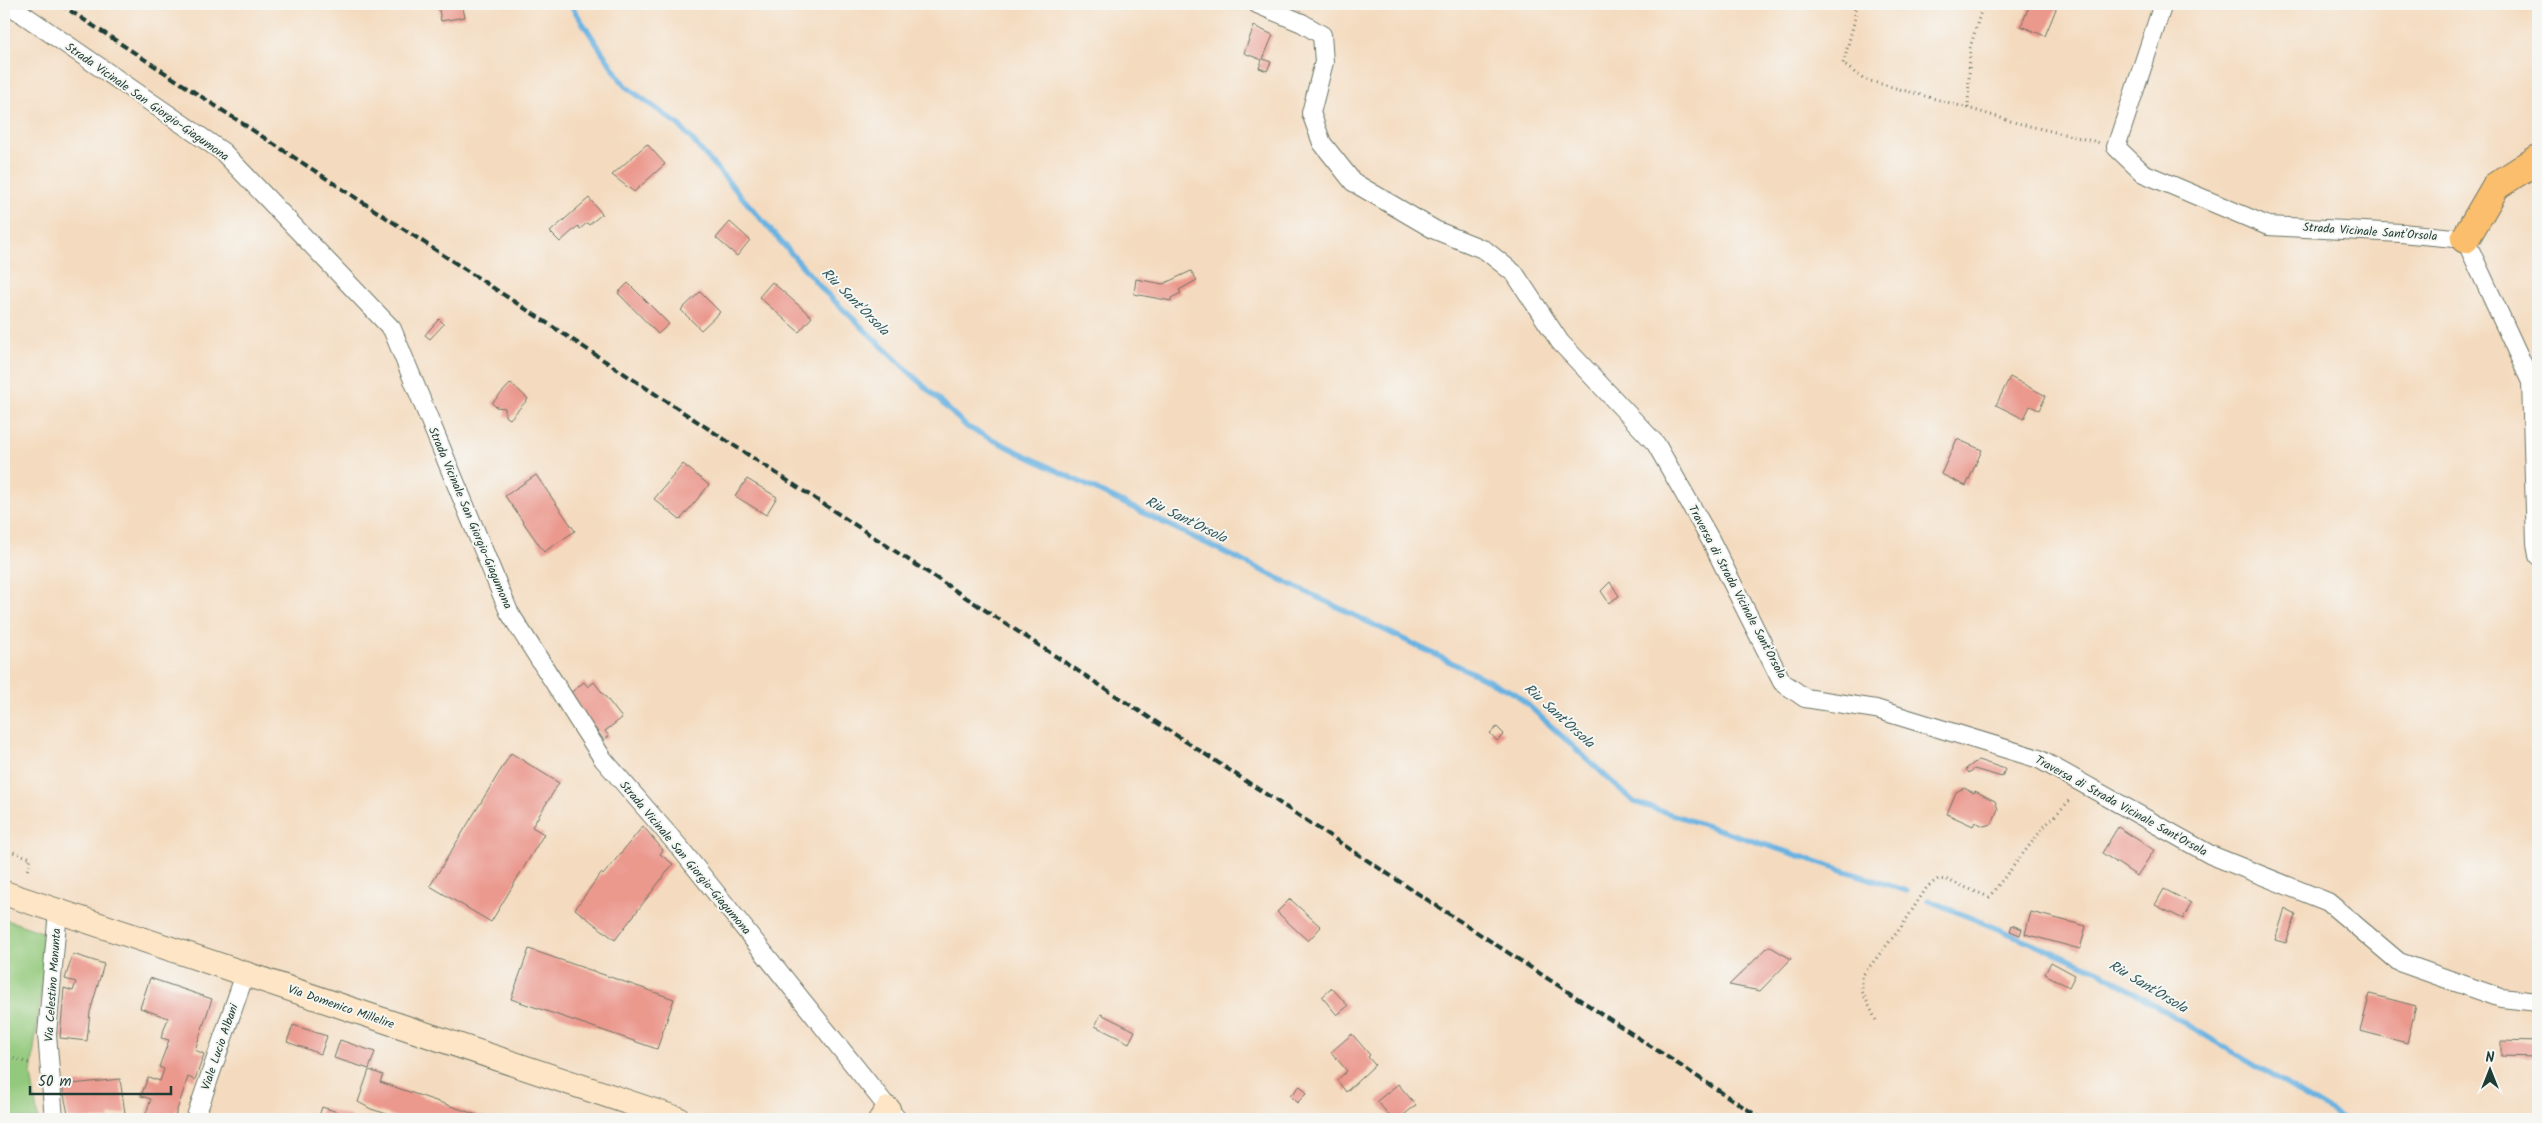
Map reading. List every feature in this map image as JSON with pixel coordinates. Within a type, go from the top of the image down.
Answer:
[{"type":"main road","points":[[2465,239],[2496,186],[2538,160]]},
{"type":"main road","name":"Via Domenico Millelire","points":[[4,893],[678,1119]]},
{"type":"street","name":"Strada Vicinale San Giorgio-Giagumona","points":[[8,4],[223,152],[392,329],[509,612],[603,759],[674,842],[889,1116]]},
{"type":"street","name":"Traversa di Strada Vicinale Sant'Orsola","points":[[1257,4],[1302,23],[1322,35],[1324,62],[1311,113],[1322,143],[1353,182],[1435,230],[1485,250],[1515,274],[1560,342],[1656,444],[1710,539],[1782,682],[1805,698],[1876,709],[2039,759],[2211,856],[2328,902],[2398,962],[2501,998],[2538,1002]]},
{"type":"street","points":[[2116,147],[2164,4]]},
{"type":"street","name":"Strada Vicinale Sant'Orsola","points":[[2116,147],[2142,173],[2268,226],[2401,233],[2465,239]]},
{"type":"street","points":[[2465,239],[2531,382],[2538,556]]},
{"type":"street","name":"Via Celestino Manunta","points":[[54,1119],[47,1034],[58,911]]},
{"type":"street","name":"Viale Lucio Albani","points":[[195,1119],[245,974]]},
{"type":"path","points":[[1855,4],[1855,19],[1843,64],[1863,79],[2017,123],[2116,147]]},
{"type":"path","points":[[1968,108],[1970,48],[1983,4]]},
{"type":"path","points":[[1876,1020],[1862,991],[1862,976],[1902,926],[1927,887],[1938,879],[1947,880],[1989,897],[2044,827],[2085,785]]},
{"type":"path","points":[[4,850],[31,858],[28,871]]},
{"type":"path","points":[[4,1055],[50,1071]]},
{"type":"green space","points":[[4,919],[48,934],[31,1074],[38,1119],[4,1119]]},
{"type":"building","points":[[438,4],[462,4],[465,17],[441,21]]},
{"type":"building","points":[[2030,4],[2058,4],[2045,36],[2021,26]]},
{"type":"building","points":[[1254,26],[1273,35],[1263,59],[1271,62],[1267,71],[1259,68],[1262,60],[1244,53]]},
{"type":"building","points":[[647,144],[665,164],[634,192],[612,175]]},
{"type":"building","points":[[589,198],[602,214],[589,225],[587,223],[580,229],[578,226],[560,242],[550,232]]},
{"type":"building","points":[[730,222],[750,240],[737,256],[716,238]]},
{"type":"building","points":[[1191,271],[1197,280],[1179,290],[1181,293],[1171,298],[1171,301],[1134,294],[1136,279],[1163,284]]},
{"type":"building","points":[[772,282],[812,317],[799,332],[759,297]]},
{"type":"building","points":[[628,283],[669,324],[658,334],[618,293]]},
{"type":"building","points":[[700,292],[720,312],[701,330],[681,310]]},
{"type":"building","points":[[439,319],[444,324],[430,339],[425,335]]},
{"type":"building","points":[[2010,377],[2046,396],[2039,410],[2030,406],[2024,419],[1996,405]]},
{"type":"building","points":[[511,383],[528,399],[510,419],[505,416],[505,408],[496,407],[492,403]]},
{"type":"building","points":[[1957,439],[1982,450],[1966,486],[1941,474]]},
{"type":"building","points":[[683,464],[709,485],[680,520],[654,499]]},
{"type":"building","points":[[536,475],[575,531],[544,552],[505,496]]},
{"type":"building","points":[[747,479],[777,497],[766,515],[735,496]]},
{"type":"building","points":[[1610,582],[1619,596],[1609,603],[1601,591]]},
{"type":"building","points":[[584,682],[588,687],[594,682],[622,718],[605,731],[609,736],[604,740],[569,694]]},
{"type":"building","points":[[1497,727],[1504,734],[1497,741],[1490,733]]},
{"type":"building","points":[[511,753],[559,783],[532,827],[544,834],[491,922],[430,886]]},
{"type":"building","points":[[1978,760],[2005,769],[2002,777],[1974,769],[1969,773],[1966,769]]},
{"type":"building","points":[[1964,788],[1995,801],[1998,809],[1992,824],[1984,826],[1975,822],[1973,826],[1947,814],[1956,792]]},
{"type":"building","points":[[643,826],[663,850],[660,854],[673,864],[615,940],[575,909],[601,873],[603,875]]},
{"type":"building","points":[[2118,827],[2154,850],[2137,876],[2102,853]]},
{"type":"building","points":[[2164,889],[2191,903],[2183,919],[2155,905]]},
{"type":"building","points":[[1290,899],[1321,927],[1308,941],[1277,912]]},
{"type":"building","points":[[2285,909],[2296,915],[2286,943],[2275,940]]},
{"type":"building","points":[[2031,912],[2086,926],[2080,949],[2025,934]]},
{"type":"building","points":[[2012,925],[2022,929],[2020,935],[2010,931]]},
{"type":"building","points":[[1769,946],[1791,959],[1760,991],[1729,985]]},
{"type":"building","points":[[529,949],[674,999],[657,1049],[511,999]]},
{"type":"building","points":[[73,954],[104,964],[90,1012],[87,1041],[60,1038],[64,988],[73,991],[76,982],[65,979]]},
{"type":"building","points":[[2051,962],[2075,975],[2069,987],[2045,974]]},
{"type":"building","points":[[150,978],[212,999],[195,1050],[204,1054],[195,1080],[188,1077],[174,1119],[144,1119],[151,1099],[141,1096],[148,1077],[160,1081],[164,1069],[159,1067],[169,1040],[161,1038],[168,1018],[140,1008]]},
{"type":"building","points":[[1332,988],[1348,1006],[1337,1015],[1322,997]]},
{"type":"building","points":[[2370,994],[2416,1006],[2407,1043],[2360,1031]]},
{"type":"building","points":[[1101,1014],[1135,1031],[1129,1043],[1095,1026]]},
{"type":"building","points":[[293,1025],[327,1036],[321,1054],[287,1042]]},
{"type":"building","points":[[1352,1034],[1370,1055],[1368,1057],[1375,1065],[1346,1092],[1337,1080],[1347,1071],[1331,1052]]},
{"type":"building","points":[[340,1040],[375,1052],[369,1069],[334,1058]]},
{"type":"building","points":[[2501,1041],[2537,1042],[2536,1057],[2501,1056]]},
{"type":"building","points":[[369,1070],[383,1075],[380,1082],[489,1119],[403,1119],[371,1109],[358,1102]]},
{"type":"building","points":[[120,1079],[125,1113],[109,1116],[110,1119],[69,1119],[62,1085]]},
{"type":"building","points":[[1398,1084],[1416,1105],[1399,1119],[1392,1119],[1377,1101]]},
{"type":"building","points":[[1300,1086],[1307,1093],[1297,1103],[1290,1096]]},
{"type":"building","points":[[322,1107],[353,1117],[352,1119],[318,1119]]},
{"type":"waterway","name":"Riu Sant'Orsola","points":[[570,4],[625,86],[679,125],[824,291],[967,427],[1516,694],[1634,802],[1907,891]]},
{"type":"waterway","name":"Riu Sant'Orsola","points":[[1928,900],[2099,971],[2343,1119]]},
{"type":"railway","points":[[60,4],[1762,1119]]}]
